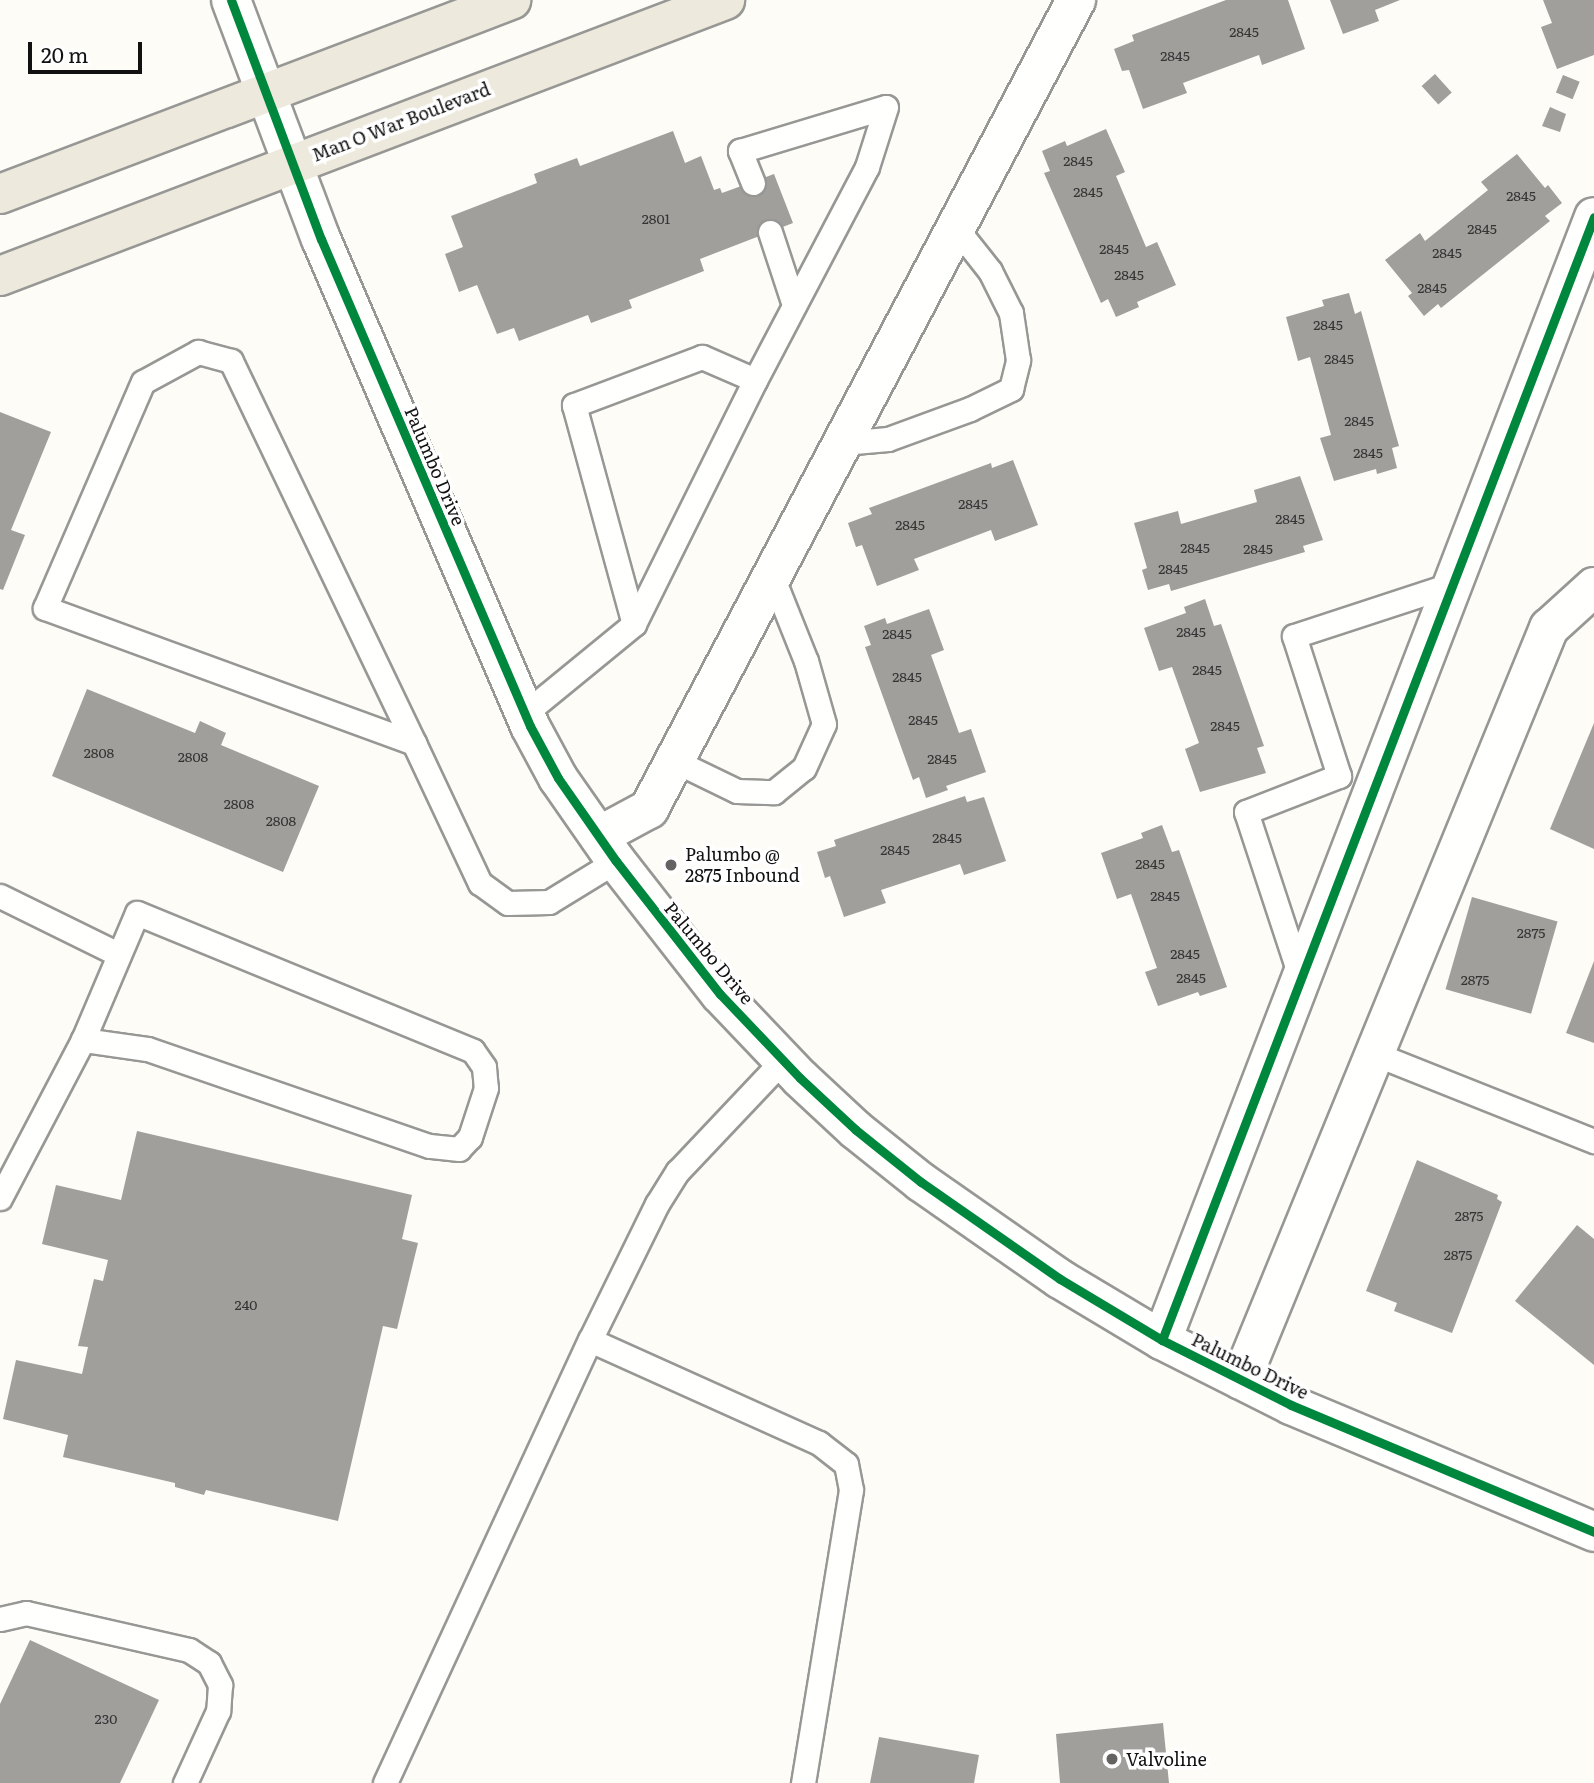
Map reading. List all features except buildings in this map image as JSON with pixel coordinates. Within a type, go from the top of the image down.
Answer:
[{"type":"main road","points":[[0,194],[511,0]]},
{"type":"main road","name":"Man O War Boulevard","points":[[0,276],[725,0]]},
{"type":"street","name":"Palumbo Drive","points":[[231,0],[292,164],[524,714],[558,778],[607,849],[720,995],[856,1130],[921,1182],[1060,1279],[1162,1340],[1241,1380],[1374,1442],[1594,1532]]},
{"type":"street","points":[[607,849],[649,809],[1076,0]]},
{"type":"street","points":[[1162,1340],[1594,217]]},
{"type":"street","points":[[1241,1380],[1549,628],[1594,587]]},
{"type":"lane","points":[[524,714],[634,624],[755,380],[867,167],[886,107],[740,151],[752,183]]},
{"type":"lane","points":[[843,443],[888,439],[970,409],[1010,389],[1018,360],[1011,313],[990,271],[956,228]]},
{"type":"lane","points":[[770,232],[794,306]]},
{"type":"lane","points":[[414,743],[45,608],[143,382],[198,352],[231,361],[414,743],[480,883],[508,903],[549,902],[607,849]]},
{"type":"lane","points":[[634,624],[574,405],[702,357],[755,380]]},
{"type":"lane","points":[[675,761],[737,792],[774,792],[804,768],[824,724],[806,661],[772,576]]},
{"type":"lane","points":[[1339,776],[1294,636],[1452,584]]},
{"type":"lane","points":[[1301,979],[1246,813],[1339,776],[1373,792]]},
{"type":"lane","points":[[0,896],[118,954]]},
{"type":"lane","points":[[0,1198],[83,1040],[137,913],[473,1051],[484,1067],[486,1088],[470,1137],[459,1149],[429,1146],[147,1049],[83,1040]]},
{"type":"lane","points":[[1375,1054],[1594,1141]]},
{"type":"lane","points":[[385,1783],[626,1262],[678,1171],[783,1060]]},
{"type":"lane","points":[[590,1339],[819,1443],[846,1464],[851,1490],[803,1783]]},
{"type":"lane","points":[[0,1619],[26,1613],[189,1650],[209,1663],[220,1685],[218,1711],[185,1783]]},
{"type":"cycle path","points":[[231,0],[321,239],[530,726],[558,778],[616,861],[720,994],[800,1078],[856,1130],[921,1182],[1060,1279],[1162,1340],[1291,1405],[1594,1532]]},
{"type":"cycle path","points":[[1162,1340],[1594,217]]},
{"type":"place","name":"Palumbo @ 2875 Inbound","points":[[671,865]]},
{"type":"place","name":"Valvoline","points":[[1112,1759]]}]
